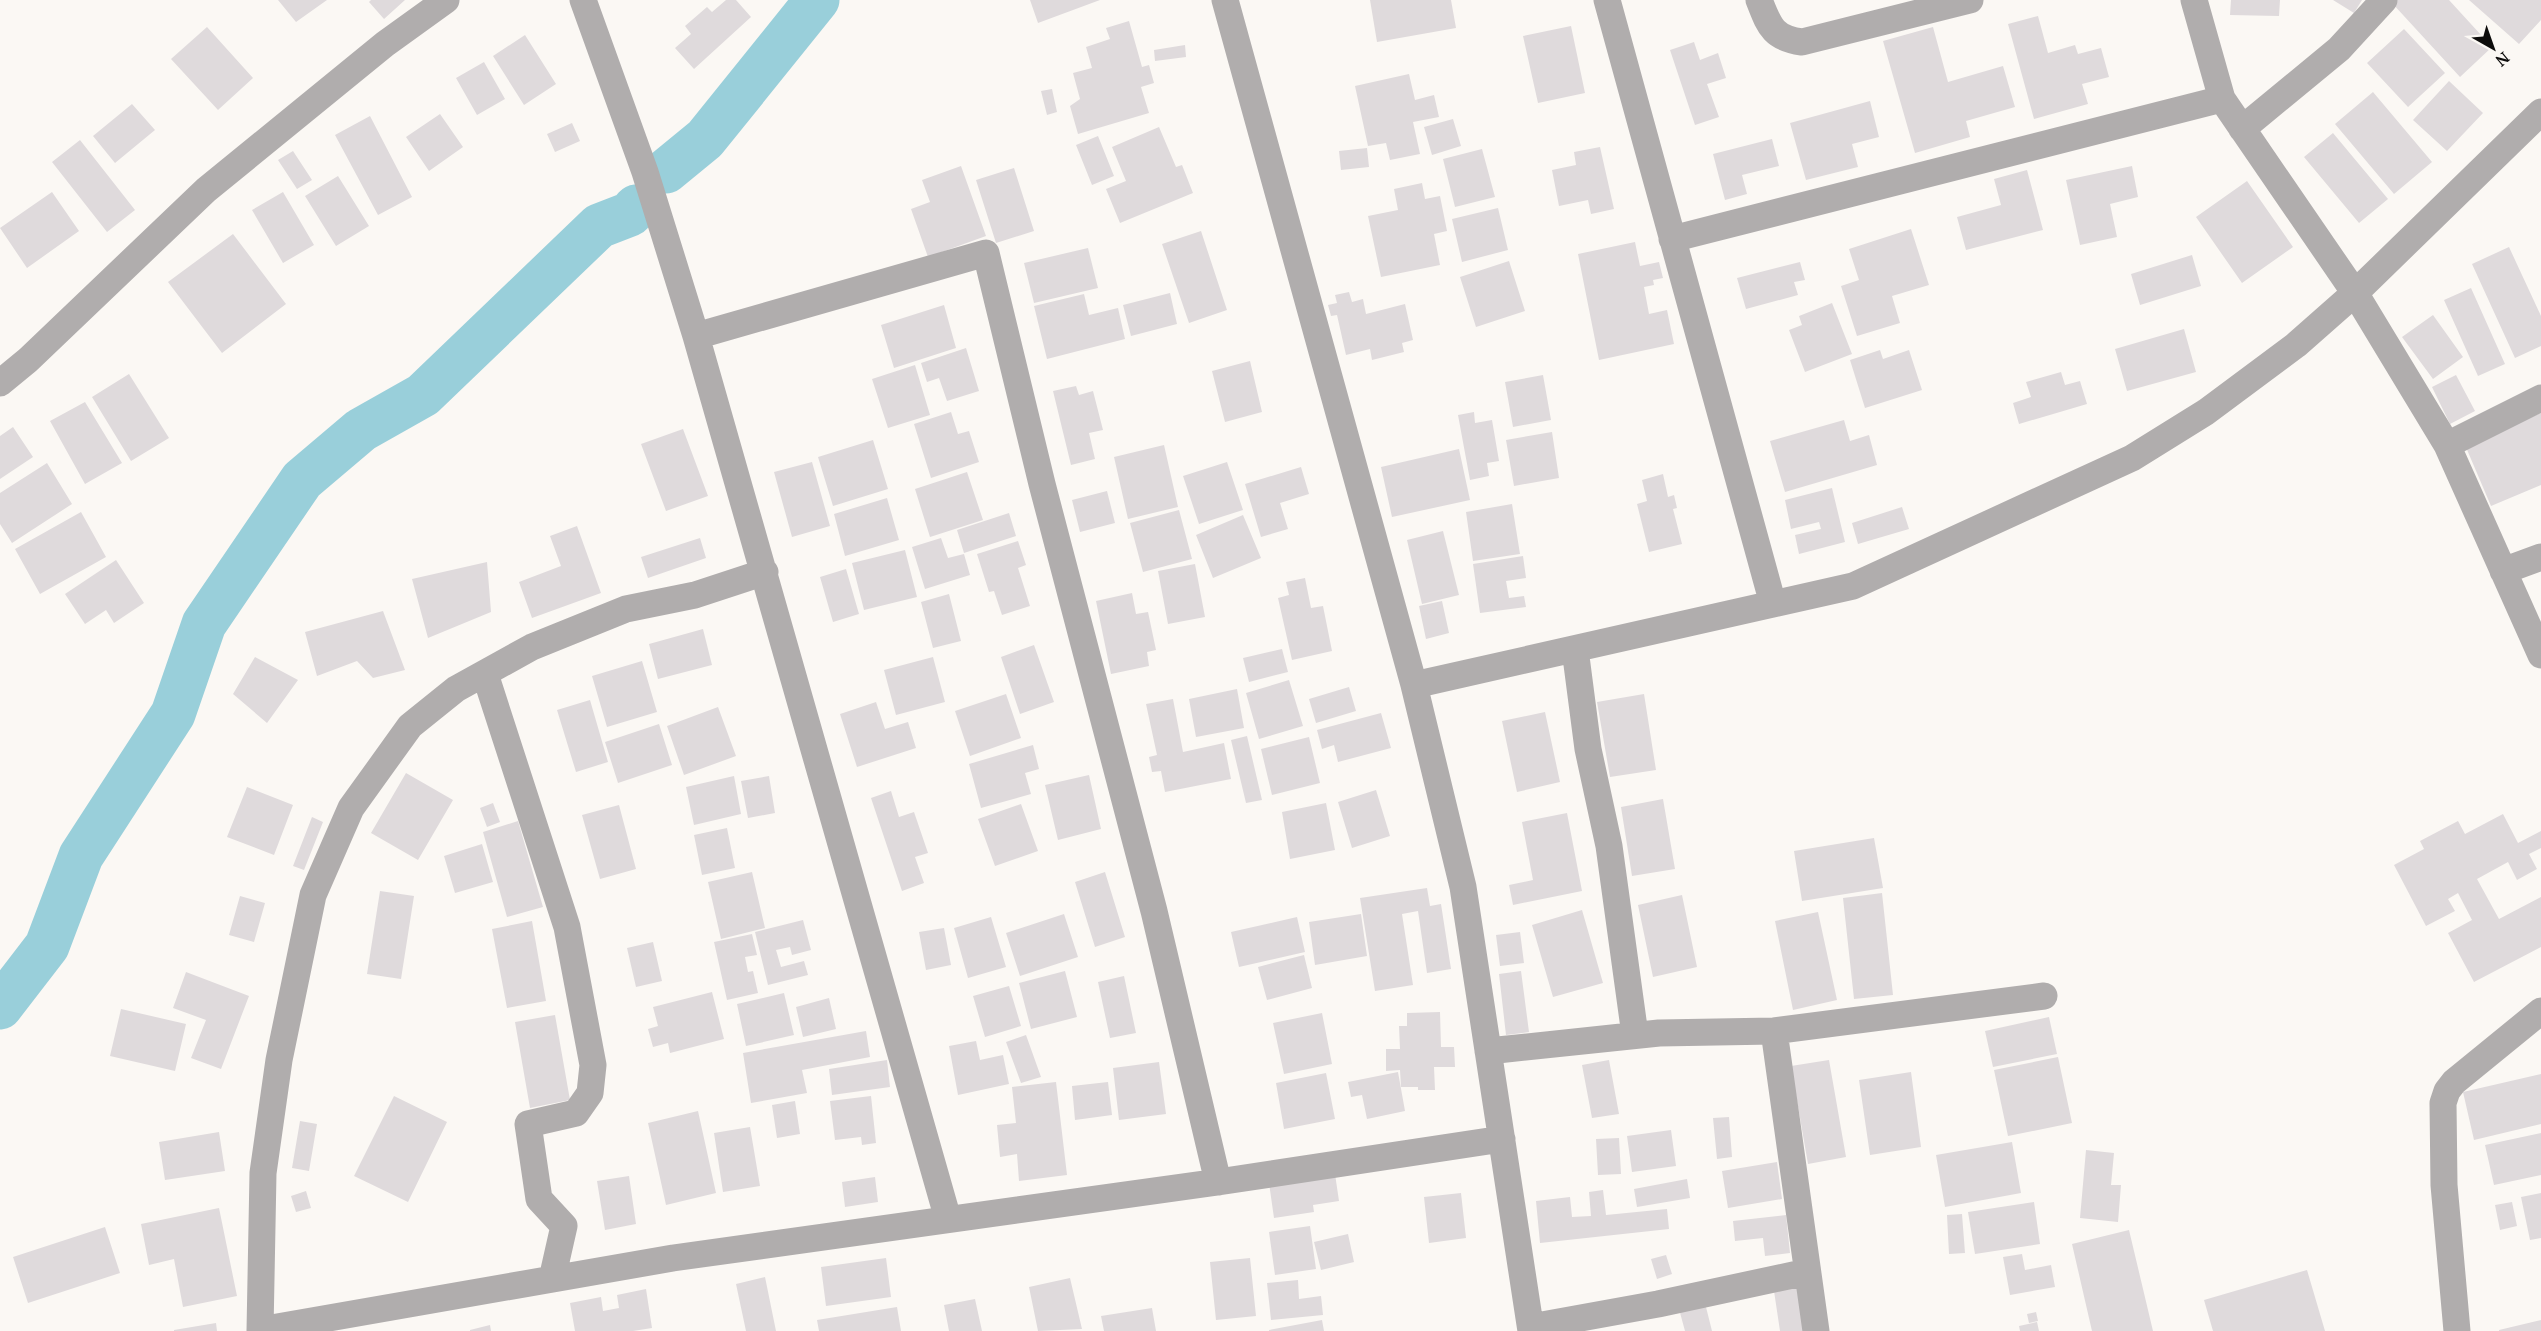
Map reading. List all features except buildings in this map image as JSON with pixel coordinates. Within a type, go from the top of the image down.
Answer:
[{"type":"street","points":[[0,383],[28,360],[206,190],[385,44],[446,0]]},
{"type":"street","points":[[583,0],[645,172],[696,336],[948,1219]]},
{"type":"street","points":[[1225,0],[1414,685],[1463,887],[1531,1329],[1807,1272]]},
{"type":"street","points":[[1607,0],[1773,604]]},
{"type":"street","points":[[1759,0],[1773,32],[1792,41],[1802,42],[1971,0]]},
{"type":"street","points":[[2194,0],[2222,99],[2355,293],[2448,445],[2541,655]]},
{"type":"street","points":[[2242,129],[2339,50],[2384,0]]},
{"type":"street","points":[[1672,239],[2222,99]]},
{"type":"street","points":[[1414,685],[1853,586],[2132,458],[2224,398],[2296,345],[2355,293],[2541,112]]},
{"type":"street","points":[[696,336],[986,253],[1042,484],[1154,911],[1218,1182]]},
{"type":"street","points":[[2448,445],[2541,398]]},
{"type":"street","points":[[2503,571],[2541,557]]},
{"type":"street","points":[[765,572],[695,595],[626,609],[532,647],[456,689],[410,726],[351,808],[313,895],[279,1060],[263,1173],[260,1330],[673,1258],[1218,1182],[1502,1139]]},
{"type":"street","points":[[1575,649],[1588,749],[1609,846],[1635,1035]]},
{"type":"street","points":[[485,674],[567,927],[593,1065],[590,1093],[576,1113],[528,1124],[539,1199],[564,1226],[552,1279]]},
{"type":"street","points":[[1488,1051],[1659,1033],[1774,1031],[2044,996]]},
{"type":"street","points":[[2457,1331],[2444,1185],[2443,1103],[2447,1090],[2454,1082],[2541,1011]]},
{"type":"street","points":[[1774,1031],[1816,1331]]},
{"type":"waterway","points":[[666,171],[705,139],[817,0]]},
{"type":"waterway","points":[[0,1007],[47,946],[81,856],[173,714],[204,624],[302,480],[361,430],[423,395],[599,226],[630,214],[636,207]]}]
